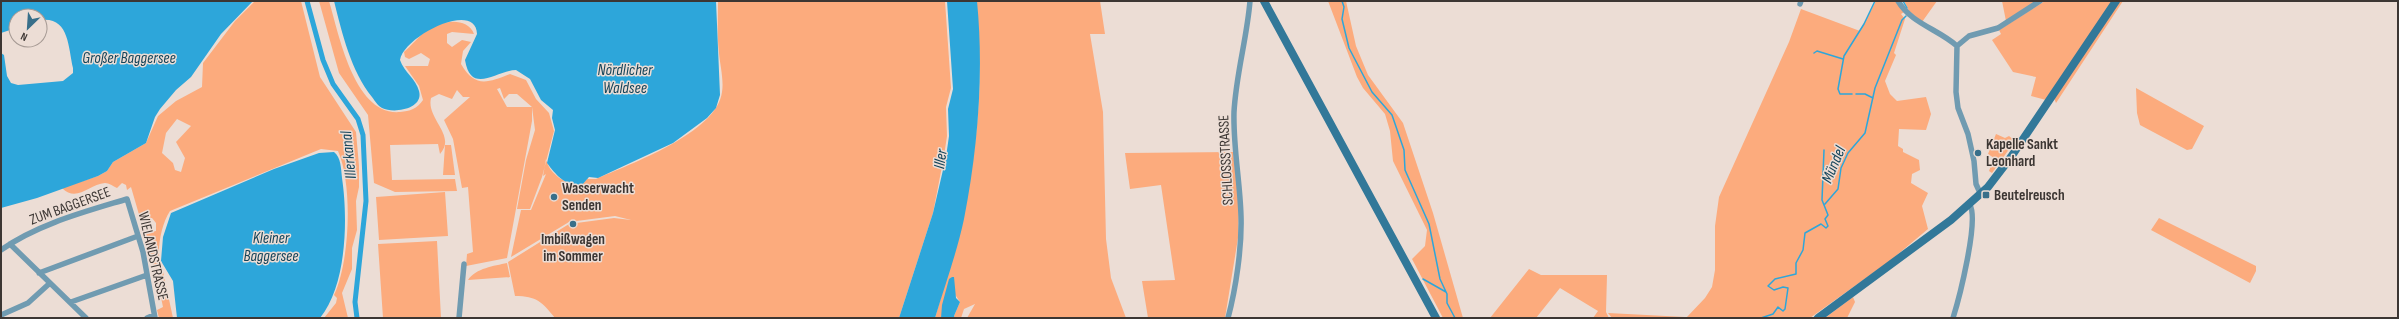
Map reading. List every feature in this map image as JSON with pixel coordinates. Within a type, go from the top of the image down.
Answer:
[{"type":"main road","points":[[1264,1],[1436,318]]},
{"type":"main road","points":[[1818,318],[1970,205],[1981,195],[2011,157],[2116,1]]},
{"type":"street","name":"SCHLOSSSTRASSE","points":[[1228,318],[1240,243],[1242,217],[1236,156],[1234,112],[1238,69],[1250,1]]},
{"type":"street","points":[[1898,1],[1912,18],[1947,37],[1957,46]]},
{"type":"street","points":[[1981,195],[1976,184],[1975,167],[1968,134],[1958,108],[1956,92],[1957,46],[1969,36],[1998,28],[2040,1]]},
{"type":"street","name":"WIELANDSTRASSE","points":[[127,199],[138,236],[155,317]]},
{"type":"street","name":"ZUM BAGGERSEE","points":[[1,250],[53,223],[127,199]]},
{"type":"street","points":[[1953,318],[1963,281],[1974,214],[1970,205]]},
{"type":"street","points":[[39,273],[138,236]]},
{"type":"street","points":[[10,244],[86,318]]},
{"type":"street","points":[[459,318],[464,264]]},
{"type":"street","points":[[71,302],[147,275]]},
{"type":"street","points":[[1,315],[28,303],[50,283]]},
{"type":"street","points":[[147,318],[155,317]]},
{"type":"shaded area","points":[[255,1],[301,1],[320,77],[356,132],[359,166],[359,187],[356,201],[357,230],[352,248],[352,269],[342,293],[348,318],[324,318],[336,303],[337,298],[334,295],[343,263],[348,223],[346,183],[343,166],[338,151],[321,149],[170,211],[164,223],[160,237],[160,264],[154,267],[150,257],[146,233],[156,231],[156,223],[152,218],[140,218],[131,187],[127,190],[126,185],[122,183],[117,188],[105,183],[94,186],[83,192],[73,194],[62,188],[98,176],[107,171],[113,162],[146,143],[158,116],[176,101],[202,87],[203,63],[235,21]],"holes":[[[177,119],[191,126],[176,142],[185,158],[181,172],[175,170],[173,163],[162,153],[166,133]]]},
{"type":"shaded area","points":[[319,1],[329,1],[344,52],[360,87],[371,101],[384,110],[400,112],[407,111],[416,107],[423,100],[419,86],[405,66],[428,66],[430,59],[421,53],[409,59],[405,57],[404,52],[427,30],[439,24],[459,22],[471,28],[474,34],[452,32],[447,34],[447,43],[452,47],[462,40],[471,42],[463,51],[461,64],[471,77],[477,80],[488,81],[510,74],[526,80],[536,99],[549,113],[554,131],[542,177],[530,209],[517,209],[526,160],[535,130],[532,107],[532,121],[507,258],[466,266],[467,254],[473,252],[468,187],[462,188],[453,139],[444,120],[470,97],[463,97],[457,90],[452,99],[439,94],[431,98],[433,113],[445,140],[444,147],[440,154],[438,144],[390,145],[392,180],[455,179],[457,191],[395,192],[374,183],[368,115],[339,73]],"holes":[[[500,88],[504,99],[509,94],[517,94],[532,107],[507,107],[497,89]]]},
{"type":"shaded area","points":[[718,1],[945,1],[951,88],[946,107],[947,136],[933,213],[899,318],[555,318],[538,301],[529,297],[515,296],[508,262],[569,224],[614,218],[631,220],[615,216],[569,222],[511,257],[521,210],[531,210],[546,174],[543,176],[546,159],[551,170],[565,181],[576,185],[582,185],[588,179],[596,179],[649,156],[670,145],[689,134],[705,121],[717,107],[722,92],[718,40]]},
{"type":"shaded area","points":[[976,1],[1100,1],[1105,34],[1090,34],[1103,112],[1106,239],[1111,278],[1126,318],[967,318],[975,304],[964,309],[961,318],[955,318],[954,316],[960,302],[954,293],[954,278],[952,277],[941,318],[935,318],[958,236],[974,155],[979,86]]},
{"type":"shaded area","points":[[1328,1],[1346,1],[1356,46],[1368,75],[1403,123],[1433,213],[1463,318],[1443,318],[1412,259],[1425,246],[1427,230],[1393,161],[1390,131],[1385,114],[1363,88],[1357,77]]},
{"type":"shaded area","points":[[1876,1],[1896,1],[1904,12],[1901,14],[1905,19],[1894,53],[1896,55],[1885,81],[1890,94],[1897,101],[1926,97],[1931,114],[1926,130],[1899,129],[1898,146],[1903,149],[1903,152],[1919,160],[1920,170],[1912,174],[1911,183],[1928,193],[1922,206],[1928,229],[1891,260],[1810,318],[1686,318],[1705,298],[1712,287],[1715,270],[1715,226],[1719,197],[1789,42],[1801,9],[1860,31]]},
{"type":"shaded area","points":[[1904,1],[1937,1],[1922,22],[1909,11]]},
{"type":"shaded area","points":[[2002,1],[2038,1],[2006,21]]},
{"type":"shaded area","points":[[2045,1],[2113,1],[2046,100],[2031,96],[2036,77],[2013,72],[1992,40],[2001,34],[1999,30]]},
{"type":"shaded area","points":[[2119,1],[2123,1],[2056,103],[2054,98]]},
{"type":"shaded area","points":[[2136,88],[2204,126],[2192,149],[2187,150],[2140,125],[2137,113]]},
{"type":"shaded area","points":[[1996,134],[2005,138],[2009,136],[2015,141],[1992,173],[1989,171],[1994,158],[1988,154]]},
{"type":"shaded area","points":[[445,145],[451,145],[455,175],[443,175]]},
{"type":"shaded area","points":[[1233,152],[1239,202],[1238,238],[1225,318],[1148,318],[1142,281],[1175,280],[1161,185],[1130,189],[1125,153]]},
{"type":"shaded area","points":[[445,192],[448,236],[379,240],[376,197]]},
{"type":"shaded area","points":[[2159,218],[2256,266],[2256,271],[2250,283],[2151,230]]},
{"type":"shaded area","points":[[437,241],[441,318],[383,318],[378,244]]},
{"type":"shaded area","points":[[507,263],[510,277],[468,280],[480,270]]},
{"type":"shaded area","points":[[162,267],[173,318],[159,318],[157,310],[163,307],[155,269]]},
{"type":"shaded area","points":[[1529,269],[1541,275],[1607,275],[1606,312],[1609,318],[1593,318],[1598,311],[1560,288],[1536,318],[1490,318]]},
{"type":"shaded area","points":[[1853,297],[1855,302],[1847,318],[1825,318]]},
{"type":"shaded area","points":[[1608,313],[1685,317],[1612,318]]},
{"type":"water","name":"Großer Baggersee","points":[[1,1],[253,1],[221,34],[191,77],[176,90],[160,109],[155,117],[146,143],[113,162],[107,171],[98,176],[37,198],[1,208],[1,53],[4,55],[7,76],[11,83],[18,85],[63,81],[73,73],[73,68],[66,34],[57,23],[48,20],[48,8],[8,8],[8,31],[1,33]]},
{"type":"water","name":"Nördlicher Waldsee","points":[[334,1],[716,1],[720,95],[716,108],[707,118],[673,143],[598,178],[589,177],[582,185],[571,184],[558,176],[547,163],[555,130],[552,118],[553,110],[541,100],[530,79],[516,70],[479,79],[473,77],[468,71],[465,60],[477,34],[474,24],[465,20],[453,21],[440,25],[426,32],[414,41],[404,51],[400,60],[404,68],[413,79],[419,91],[419,97],[413,106],[400,110],[387,110],[377,103],[358,76],[340,26]]},
{"type":"water","points":[[947,1],[977,1],[980,83],[976,138],[969,192],[958,244],[935,318],[899,318],[933,213],[946,157],[949,136],[948,109],[953,89]]},
{"type":"water","name":"Kleiner Baggersee","points":[[334,152],[338,157],[340,164],[344,194],[345,231],[336,288],[329,304],[320,318],[177,318],[173,281],[161,261],[163,237],[171,213],[274,169],[319,153]]},
{"type":"water","points":[[954,277],[956,298],[960,302],[954,316],[955,318],[941,318],[942,305],[949,279]]},
{"type":"waterway","name":"Illerkanal","points":[[307,1],[323,60],[333,84],[358,119],[363,135],[366,201],[355,302],[357,318]]},
{"type":"waterway","points":[[1342,1],[1344,7],[1342,19],[1349,48],[1372,92],[1392,115],[1404,150],[1405,170],[1429,224],[1440,279],[1447,294],[1447,303],[1455,318]]},
{"type":"waterway","points":[[1852,94],[1840,94],[1838,89],[1844,56],[1864,24],[1875,1]]},
{"type":"waterway","points":[[1903,1],[1907,8]]},
{"type":"waterway","name":"Mündel","points":[[1825,204],[1838,189],[1841,168],[1848,153],[1865,133],[1875,88],[1902,20],[1906,16]]},
{"type":"waterway","points":[[1814,53],[1817,51],[1843,59]]},
{"type":"waterway","points":[[1856,94],[1865,94],[1873,98]]},
{"type":"waterway","name":"Mündel","points":[[1761,318],[1773,314],[1778,307],[1783,311],[1785,309],[1788,288],[1783,287],[1774,290],[1768,286],[1775,279],[1796,274],[1796,263],[1803,250],[1805,233],[1821,224],[1826,228],[1828,226],[1825,219],[1828,215],[1822,200],[1824,150]]},
{"type":"waterway","points":[[1423,279],[1446,292]]},
{"type":"place","name":"Kapelle Sankt Leonhard","points":[[1978,153]]},
{"type":"place","name":"Beutelreusch","points":[[1986,195]]},
{"type":"place","name":"Wasserwacht Senden","points":[[554,197]]},
{"type":"place","name":"Imbißwagen im Sommer","points":[[573,224]]},
{"type":"water label","name":"Iller","points":[[941,159]]}]
